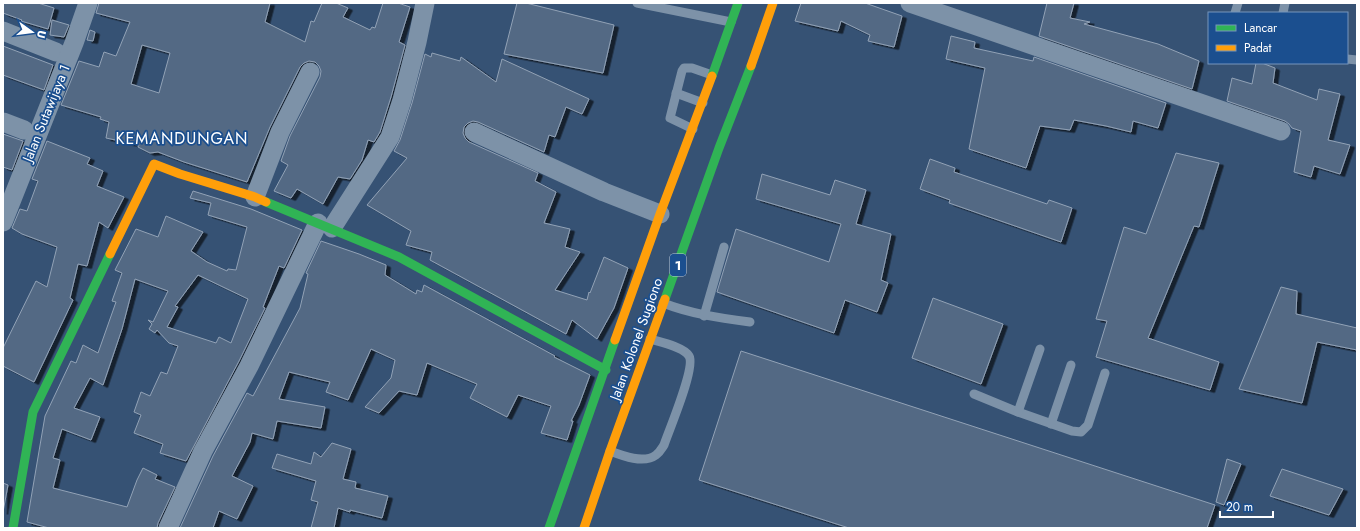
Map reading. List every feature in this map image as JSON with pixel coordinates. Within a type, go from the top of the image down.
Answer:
[{"type":"main road","name":"Jalan Kolonel Sugiono","points":[[549,528],[635,294],[660,214],[703,104],[738,3]]},
{"type":"main road","name":"Jalan Kolonel Sugiono","points":[[584,528],[650,339],[660,302],[687,240],[719,148],[754,59],[773,3]]},
{"type":"main road","points":[[13,528],[33,412],[154,164],[180,174],[256,197],[399,258],[606,370]]},
{"type":"street","name":"Jalan Sutawijaya 1","points":[[4,217],[74,42],[88,3]]},
{"type":"street","points":[[168,528],[203,451],[325,226],[390,137],[402,100],[417,42],[425,3]]},
{"type":"street","points":[[910,3],[1281,131]]},
{"type":"street","points":[[3,31],[56,52]]},
{"type":"street","points":[[256,197],[280,132],[310,72]]},
{"type":"street","points":[[3,122],[24,130]]},
{"type":"street","points":[[474,132],[604,192],[660,214]]},
{"type":"lane","points":[[636,3],[731,22]]},
{"type":"lane","points":[[693,129],[670,118],[682,71],[684,68],[692,68],[712,75]]},
{"type":"lane","points":[[676,93],[703,104]]},
{"type":"lane","points":[[704,316],[724,247]]},
{"type":"lane","points":[[660,302],[677,309],[704,316],[750,322]]},
{"type":"lane","points":[[610,451],[630,458],[649,459],[658,454],[664,445],[689,377],[691,363],[690,357],[684,351],[650,339]]},
{"type":"lane","points":[[1018,412],[1040,349]]},
{"type":"lane","points":[[1051,424],[1071,365]]},
{"type":"lane","points":[[974,394],[1051,424],[1072,431],[1081,432],[1088,425],[1105,373]]},
{"type":"building","points":[[3,3],[38,3],[54,8],[48,29],[21,21],[22,20],[3,13]]},
{"type":"building","points":[[99,3],[270,3],[265,22],[305,42],[311,21],[314,22],[322,3],[336,3],[348,8],[343,17],[370,30],[372,27],[375,28],[383,3],[398,3],[410,7],[399,42],[405,45],[380,132],[374,142],[368,140],[362,160],[350,179],[338,177],[323,204],[297,189],[291,198],[274,191],[288,165],[281,161],[290,136],[320,77],[321,71],[315,62],[309,61],[300,67],[270,127],[247,182],[158,152],[150,153],[138,147],[139,145],[106,138],[109,122],[100,119],[101,117],[61,105],[79,61],[99,67],[104,52],[116,56],[130,22],[96,13]],"holes":[[[142,45],[170,53],[159,93],[131,84]]]},
{"type":"building","points":[[517,3],[526,3],[614,25],[603,73],[504,54]]},
{"type":"building","points":[[801,3],[865,3],[902,16],[894,47],[868,41],[870,35],[841,21],[838,31],[795,21]]},
{"type":"building","points":[[1047,3],[1074,3],[1070,18],[1090,22],[1084,24],[1158,44],[1199,61],[1192,89],[1039,36]]},
{"type":"building","points":[[52,20],[69,25],[64,37],[50,35]]},
{"type":"building","points":[[90,30],[95,32],[93,41],[87,40]]},
{"type":"building","points":[[951,36],[975,42],[974,48],[1033,61],[1034,57],[1166,103],[1158,128],[1133,121],[1131,132],[1074,120],[1070,130],[1040,126],[1026,168],[969,149],[985,68],[946,59]]},
{"type":"building","points":[[3,46],[53,65],[44,90],[3,75]]},
{"type":"building","points":[[432,53],[460,61],[461,57],[496,82],[502,59],[589,99],[582,114],[566,107],[555,137],[549,135],[544,152],[478,122],[473,121],[468,123],[464,127],[463,133],[469,142],[538,173],[535,181],[556,192],[544,223],[570,229],[565,247],[580,252],[555,290],[587,300],[604,257],[628,268],[614,308],[597,339],[572,320],[566,334],[430,260],[432,252],[406,245],[411,231],[367,205],[407,158],[394,151],[400,140],[412,103],[425,54],[431,57]]},
{"type":"building","points":[[1256,64],[1265,64],[1275,68],[1273,83],[1317,100],[1319,89],[1340,94],[1328,140],[1350,145],[1340,174],[1314,166],[1311,177],[1294,172],[1301,131],[1292,128],[1285,121],[1227,101],[1232,78],[1252,84]]},
{"type":"building","points":[[3,134],[23,141],[12,170],[3,167]]},
{"type":"building","points":[[47,141],[90,158],[87,164],[103,171],[97,186],[124,197],[108,228],[99,222],[87,266],[78,264],[70,298],[73,300],[34,382],[3,366],[3,348],[36,281],[47,287],[57,247],[22,234],[12,228],[20,209],[27,211],[38,181],[32,179]]},
{"type":"building","points":[[1176,153],[1219,163],[1199,227],[1194,226],[1148,338],[1219,362],[1210,390],[1096,357],[1107,321],[1096,319],[1124,227],[1146,234]]},
{"type":"building","points":[[930,159],[955,168],[954,172],[1047,204],[1049,200],[1072,208],[1061,242],[949,203],[950,200],[920,189]]},
{"type":"building","points":[[762,174],[830,195],[835,180],[866,190],[856,224],[891,234],[881,280],[888,283],[877,312],[845,300],[834,333],[717,292],[736,229],[829,262],[841,224],[756,199]]},
{"type":"building","points":[[193,191],[251,209],[302,230],[284,268],[279,266],[263,307],[265,308],[239,361],[186,461],[160,453],[163,444],[134,433],[141,415],[134,412],[141,392],[150,396],[161,372],[167,374],[178,346],[169,343],[157,330],[155,333],[149,329],[152,324],[148,320],[153,322],[168,291],[135,279],[122,329],[103,385],[90,378],[74,408],[100,417],[91,440],[62,429],[53,458],[60,460],[53,488],[127,507],[143,468],[157,475],[155,479],[175,487],[157,528],[49,528],[27,522],[45,416],[71,361],[76,363],[83,345],[98,353],[116,302],[112,301],[122,273],[115,270],[136,229],[158,237],[166,216],[203,232],[191,251],[207,262],[227,271],[228,269],[236,270],[247,227],[208,215],[211,203],[190,198]],"holes":[[[198,275],[248,299],[231,343],[219,337],[216,343],[167,327],[178,307],[175,306]]]},
{"type":"building","points":[[321,241],[386,265],[385,275],[416,294],[417,290],[422,292],[424,285],[555,356],[554,357],[590,375],[579,405],[571,421],[573,421],[567,440],[541,433],[551,406],[518,395],[507,417],[470,398],[477,384],[427,363],[417,395],[399,391],[379,413],[365,407],[391,378],[395,360],[371,349],[348,400],[326,392],[330,382],[289,372],[279,399],[325,407],[321,428],[277,421],[273,439],[252,433],[250,442],[232,476],[253,486],[237,519],[219,511],[213,528],[180,528],[213,456],[247,393],[253,396],[300,308],[308,274],[306,273]]},
{"type":"building","points":[[1281,287],[1297,291],[1296,314],[1357,328],[1357,350],[1317,342],[1302,403],[1239,389]]},
{"type":"building","points":[[933,298],[1003,324],[981,384],[912,358]]},
{"type":"building","points":[[741,351],[1215,505],[1207,528],[849,528],[699,480]]},
{"type":"building","points":[[332,443],[351,449],[343,479],[356,482],[355,488],[388,496],[382,518],[350,510],[350,512],[338,508],[334,528],[311,528],[318,502],[311,500],[316,481],[272,468],[277,454],[311,464],[314,452],[321,457]]},
{"type":"building","points":[[1227,459],[1241,464],[1224,505],[1216,502]]},
{"type":"building","points":[[1282,469],[1343,489],[1329,515],[1270,496]]},
{"type":"building","points":[[3,483],[8,485],[3,512]]},
{"type":"traffic: fast","points":[[712,76],[738,3]]},
{"type":"traffic: fast","points":[[665,299],[719,148],[751,66]]},
{"type":"traffic: fast","points":[[266,202],[399,257],[606,370]]},
{"type":"traffic: fast","points":[[13,528],[33,412],[110,254]]},
{"type":"traffic: fast","points":[[549,528],[615,340]]},
{"type":"traffic: slow","points":[[751,66],[773,3]]},
{"type":"traffic: slow","points":[[615,340],[660,214],[712,76]]},
{"type":"traffic: slow","points":[[110,254],[154,164],[180,174],[255,197],[266,202]]},
{"type":"traffic: slow","points":[[584,528],[665,299]]},
{"type":"district","name":"KEMANDUNGAN","points":[[182,138]]}]
